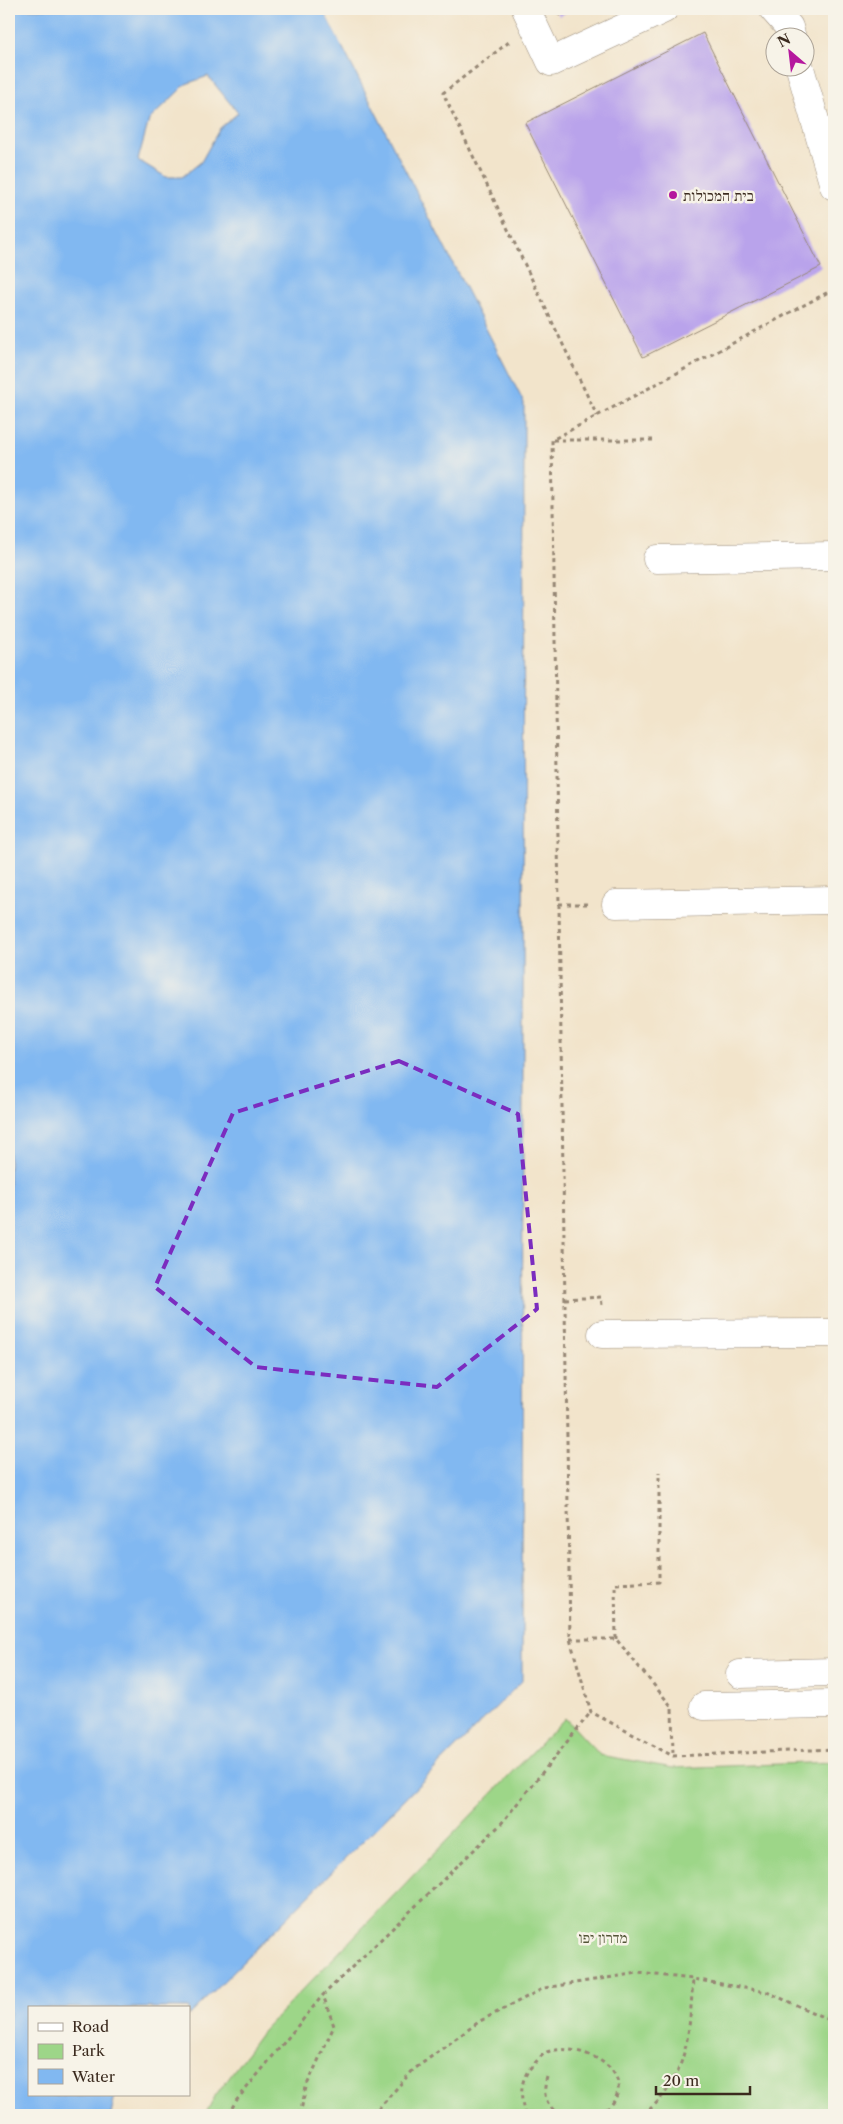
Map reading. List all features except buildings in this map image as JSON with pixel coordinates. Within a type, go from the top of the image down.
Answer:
[{"type":"street","points":[[529,16],[551,62],[664,9]]},
{"type":"street","points":[[773,9],[789,28]]},
{"type":"street","points":[[803,78],[834,186]]},
{"type":"street","points":[[657,559],[834,556]]},
{"type":"street","points":[[616,904],[834,900]]},
{"type":"street","points":[[602,1334],[834,1333]]},
{"type":"street","points":[[740,1674],[834,1672]]},
{"type":"street","points":[[704,1706],[834,1704]]},
{"type":"path","points":[[529,16],[442,93],[597,416]]},
{"type":"path","points":[[552,440],[834,289]]},
{"type":"path","points":[[552,440],[656,440]]},
{"type":"path","points":[[552,440],[570,1638],[591,1712],[673,1756],[834,1749]]},
{"type":"path","points":[[659,1472],[660,1582],[616,1584],[616,1639],[672,1707],[673,1756]]},
{"type":"path","points":[[570,1638],[616,1639]]},
{"type":"path","points":[[228,2115],[236,2101],[323,1996],[500,1825],[591,1712]]},
{"type":"path","points":[[373,2115],[413,2070],[480,2022],[544,1988],[638,1973],[693,1979],[767,1992],[834,2022]]},
{"type":"path","points":[[643,2115],[652,2108],[677,2076],[689,2035],[693,1979]]},
{"type":"path","points":[[300,2115],[306,2087],[334,2026],[323,1996]]},
{"type":"path","points":[[525,2115],[520,2098],[526,2072],[546,2053],[568,2048],[594,2055],[614,2073],[618,2088],[612,2105],[596,2115]]},
{"type":"path","points":[[547,2078],[544,2090],[548,2103],[559,2115]]},
{"type":"highlighted area","points":[[399,1061],[518,1114],[537,1309],[437,1387],[256,1367],[155,1287],[233,1113]]},
{"type":"green space","name":"מדרון יפו","points":[[565,1718],[600,1755],[673,1768],[834,1762],[834,2115],[205,2115],[215,2096],[263,2031]]},
{"type":"water","points":[[9,9],[323,9],[524,403],[522,1681],[190,2015],[190,2006],[28,2006],[28,2096],[115,2096],[111,2115],[9,2115]],"holes":[[[208,76],[238,113],[220,128],[201,162],[182,177],[166,177],[138,160],[149,120],[186,84]]]},
{"type":"pier","points":[[323,9],[326,9],[345,46],[342,47]]},
{"type":"place","name":"בית המכולות","points":[[673,195]]}]
